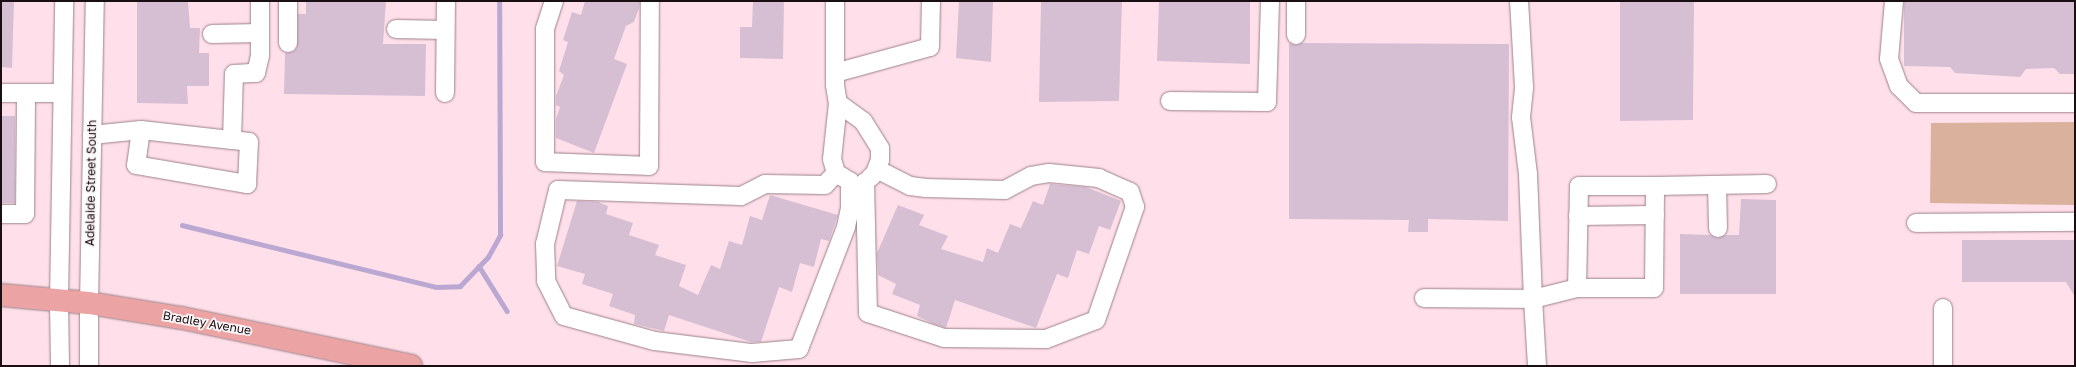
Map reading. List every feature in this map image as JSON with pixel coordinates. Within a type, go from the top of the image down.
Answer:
[{"type":"main road","name":"Bradley Avenue","points":[[1,295],[89,303],[243,329],[411,366]]},
{"type":"street","points":[[60,366],[59,300],[64,1]]},
{"type":"street","name":"Adelaide Street South","points":[[89,366],[92,135],[96,1]]},
{"type":"street","points":[[232,140],[234,74],[256,73],[260,55],[260,1]]},
{"type":"street","points":[[288,1],[288,43]]},
{"type":"street","points":[[445,93],[446,1]]},
{"type":"street","points":[[554,1],[544,29],[545,162],[648,166],[650,1]]},
{"type":"street","points":[[835,1],[835,73],[838,103],[832,159],[857,176],[926,188],[1004,190],[1031,176],[1049,173],[1099,178],[1130,192],[1135,207],[1096,320],[1046,339],[944,338],[868,312],[857,176]]},
{"type":"street","points":[[835,73],[930,47],[930,1]]},
{"type":"street","points":[[1170,101],[1267,102],[1270,1]]},
{"type":"street","points":[[1296,1],[1296,35]]},
{"type":"street","points":[[1519,1],[1524,87],[1521,117],[1528,174],[1537,366]]},
{"type":"street","points":[[1894,1],[1889,59],[1899,86],[1916,103],[2075,103]]},
{"type":"street","points":[[396,29],[445,30]]},
{"type":"street","points":[[212,34],[260,33]]},
{"type":"street","points":[[1,92],[62,93]]},
{"type":"street","points":[[1,214],[26,214],[26,93]]},
{"type":"street","points":[[838,103],[863,121],[880,148],[880,160],[857,176],[825,185],[765,184],[741,196],[558,190],[545,244],[546,281],[564,316],[655,341],[752,353],[799,349],[846,227],[857,176]]},
{"type":"street","points":[[92,135],[141,130],[249,142],[247,184],[136,165],[141,130]]},
{"type":"street","points":[[1577,288],[1579,186],[1766,184]]},
{"type":"street","points":[[1718,185],[1718,228]]},
{"type":"street","points":[[1424,298],[1533,299],[1577,288],[1654,288],[1655,186]]},
{"type":"street","points":[[1578,216],[1655,215]]},
{"type":"street","points":[[1916,223],[2075,222]]},
{"type":"street","points":[[1943,308],[1943,366]]},
{"type":"shaded area","points":[[2075,122],[2075,205],[1930,203],[1931,123]]},
{"type":"building","points":[[1,1],[14,1],[12,68],[1,67]]},
{"type":"building","points":[[137,1],[188,1],[190,28],[200,28],[199,53],[209,53],[209,86],[187,86],[188,104],[137,103]]},
{"type":"building","points":[[306,1],[386,1],[383,44],[426,44],[425,96],[284,94],[285,53],[293,52],[297,48],[298,14],[306,14]]},
{"type":"building","points":[[585,1],[640,1],[634,22],[626,26],[614,59],[627,64],[594,153],[556,138],[556,119],[560,107],[556,105],[556,96],[564,75],[559,71],[568,42],[563,40],[572,12],[581,15]]},
{"type":"building","points":[[753,1],[784,1],[783,59],[740,58],[740,27],[752,27]]},
{"type":"building","points":[[959,1],[993,1],[991,62],[956,58]]},
{"type":"building","points":[[1041,1],[1122,1],[1119,101],[1039,102]]},
{"type":"building","points":[[1159,1],[1250,1],[1250,64],[1157,61]]},
{"type":"building","points":[[1620,1],[1694,1],[1693,120],[1620,121]]},
{"type":"building","points":[[1904,1],[2075,2],[2075,74],[2060,74],[2054,68],[2026,69],[2020,77],[1955,73],[1950,67],[1904,66]]},
{"type":"building","points":[[1289,43],[1296,45],[1302,43],[1509,44],[1508,221],[1428,219],[1428,232],[1408,232],[1409,220],[1289,219]]},
{"type":"building","points":[[1,116],[15,116],[15,203],[1,203]]},
{"type":"building","points":[[1050,184],[1086,187],[1121,201],[1110,230],[1099,226],[1089,254],[1077,250],[1068,278],[1057,274],[1036,328],[955,300],[946,328],[934,324],[917,316],[920,305],[892,294],[896,284],[878,275],[877,253],[898,205],[924,215],[919,225],[948,236],[941,249],[983,262],[987,248],[998,253],[1010,224],[1021,228],[1033,201],[1043,205]]},
{"type":"building","points":[[770,195],[838,215],[829,241],[821,239],[814,267],[800,263],[792,292],[779,287],[761,342],[751,342],[669,315],[664,331],[634,324],[635,315],[609,306],[613,294],[582,284],[585,274],[557,266],[577,201],[598,202],[608,206],[606,214],[633,223],[629,235],[659,245],[655,255],[686,265],[679,286],[698,295],[711,265],[720,269],[729,241],[742,245],[750,216],[762,220]]},
{"type":"building","points":[[1741,199],[1776,200],[1776,294],[1680,294],[1680,234],[1710,235],[1718,238],[1726,235],[1739,235]]},
{"type":"building","points":[[1962,240],[2075,240],[2075,297],[2066,282],[1962,282]]},
{"type":"waterway","points":[[182,225],[436,287],[460,286],[488,257],[500,235],[499,1]]},
{"type":"waterway","points":[[479,266],[507,311]]}]
